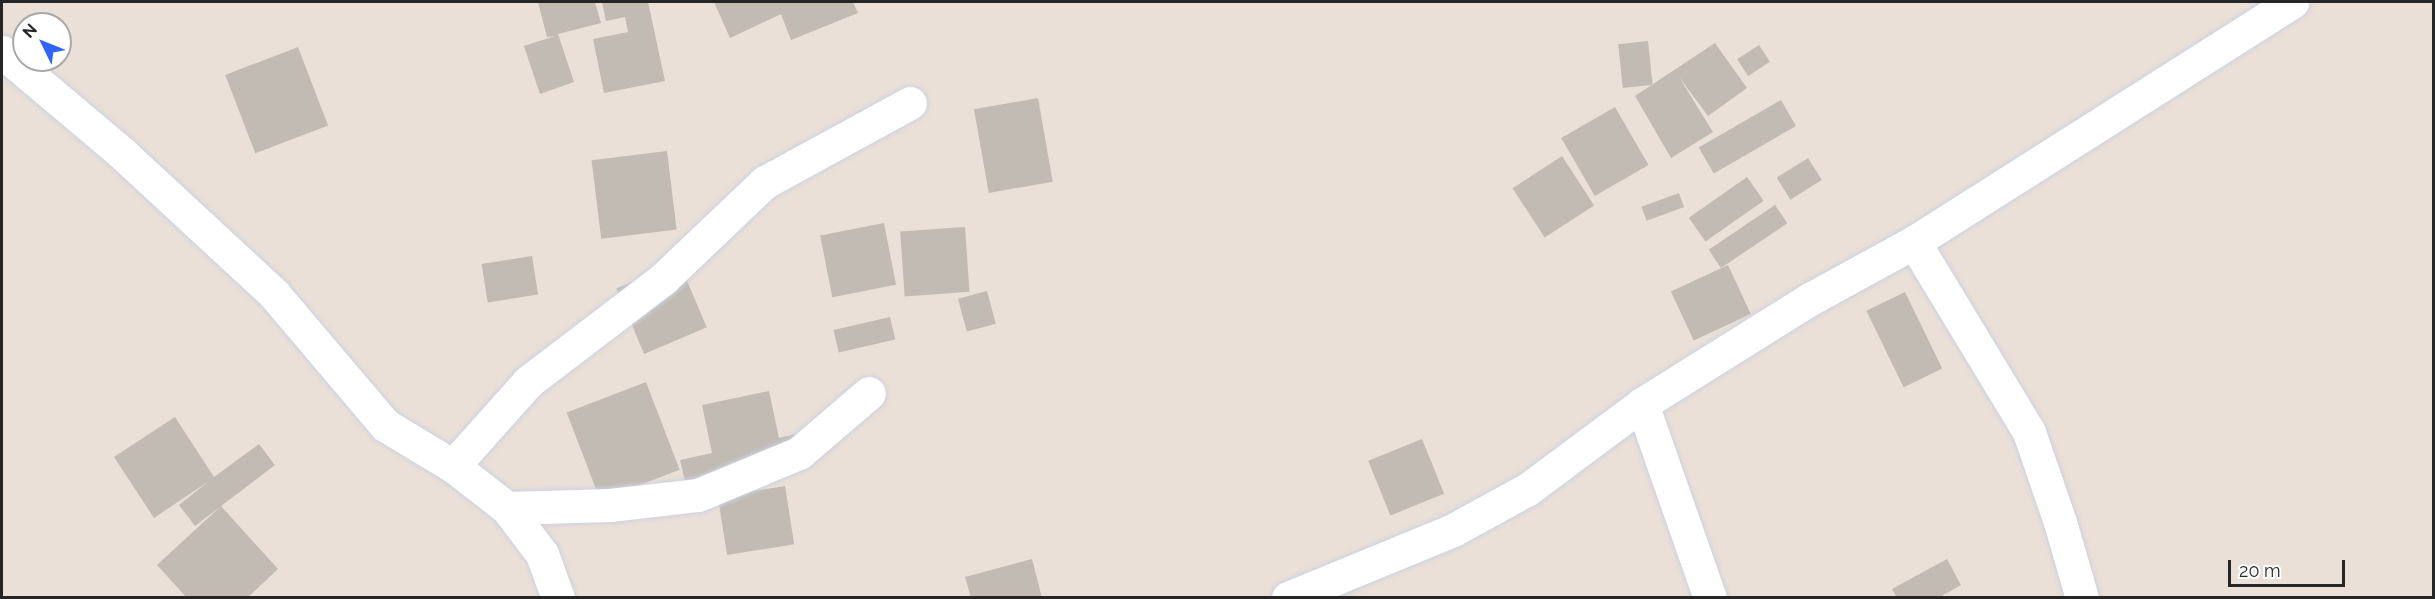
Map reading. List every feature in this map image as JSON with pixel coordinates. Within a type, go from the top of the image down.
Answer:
[{"type":"street","points":[[1288,597],[1453,530],[1528,489],[1642,404],[1810,299],[1914,242],[2292,2]]},
{"type":"street","points":[[2,52],[123,154],[274,294],[386,425],[453,466],[507,508],[542,554],[558,597]]},
{"type":"street","points":[[453,466],[528,382],[663,279],[765,182],[910,103]]},
{"type":"street","points":[[1914,242],[2029,432],[2060,522],[2082,597]]},
{"type":"street","points":[[507,508],[610,505],[698,495],[799,453],[869,393]]},
{"type":"street","points":[[1642,404],[1710,597]]},
{"type":"building","points":[[538,2],[595,2],[601,23],[558,34],[574,82],[540,94],[524,46],[555,36],[547,37]]},
{"type":"building","points":[[602,2],[648,2],[665,81],[604,93],[593,39],[628,32],[625,17],[606,21]]},
{"type":"building","points":[[714,2],[853,2],[858,13],[791,40],[781,14],[730,38]]},
{"type":"building","points":[[1648,41],[1653,85],[1623,88],[1618,44]]},
{"type":"building","points":[[1715,43],[1747,88],[1708,116],[1679,77],[1713,132],[1671,158],[1635,96]]},
{"type":"building","points":[[1759,45],[1770,62],[1748,76],[1737,59]]},
{"type":"building","points":[[298,47],[328,125],[255,153],[225,75]]},
{"type":"building","points":[[1038,98],[1053,182],[989,193],[974,109]]},
{"type":"building","points":[[1781,100],[1796,126],[1714,173],[1699,148]]},
{"type":"building","points":[[1615,107],[1648,165],[1595,196],[1561,138]]},
{"type":"building","points":[[667,151],[677,229],[601,239],[592,160]]},
{"type":"building","points":[[1562,156],[1594,205],[1545,238],[1513,188]]},
{"type":"building","points":[[1808,158],[1822,180],[1790,200],[1777,178]]},
{"type":"building","points":[[1747,177],[1764,201],[1705,241],[1689,218]]},
{"type":"building","points":[[1679,193],[1684,207],[1647,221],[1641,207]]},
{"type":"building","points":[[1775,205],[1787,223],[1721,268],[1709,250]]},
{"type":"building","points":[[884,223],[896,285],[832,297],[820,235]]},
{"type":"building","points":[[965,227],[970,292],[905,296],[900,232]]},
{"type":"building","points":[[532,256],[538,295],[488,302],[482,264]]},
{"type":"building","points":[[679,262],[707,327],[644,354],[616,289]]},
{"type":"building","points":[[1728,265],[1751,314],[1694,341],[1671,292]]},
{"type":"building","points":[[987,291],[996,324],[967,332],[958,299]]},
{"type":"building","points":[[1905,292],[1942,368],[1904,387],[1866,311]]},
{"type":"building","points":[[890,317],[895,339],[839,352],[833,330]]},
{"type":"building","points":[[646,382],[680,470],[600,500],[567,412]]},
{"type":"building","points":[[769,391],[779,438],[800,433],[807,464],[687,490],[680,460],[712,453],[702,405]]},
{"type":"building","points":[[175,417],[214,477],[259,444],[275,465],[195,526],[179,505],[209,481],[154,518],[114,457]]},
{"type":"building","points":[[1422,439],[1444,494],[1390,515],[1368,461]]},
{"type":"building","points":[[785,486],[794,544],[727,555],[718,497]]},
{"type":"building","points":[[221,506],[278,569],[247,598],[187,598],[157,565]]},
{"type":"building","points":[[1032,559],[1042,598],[971,598],[965,577]]},
{"type":"building","points":[[1947,559],[1961,585],[1938,598],[1897,598],[1892,589]]}]
